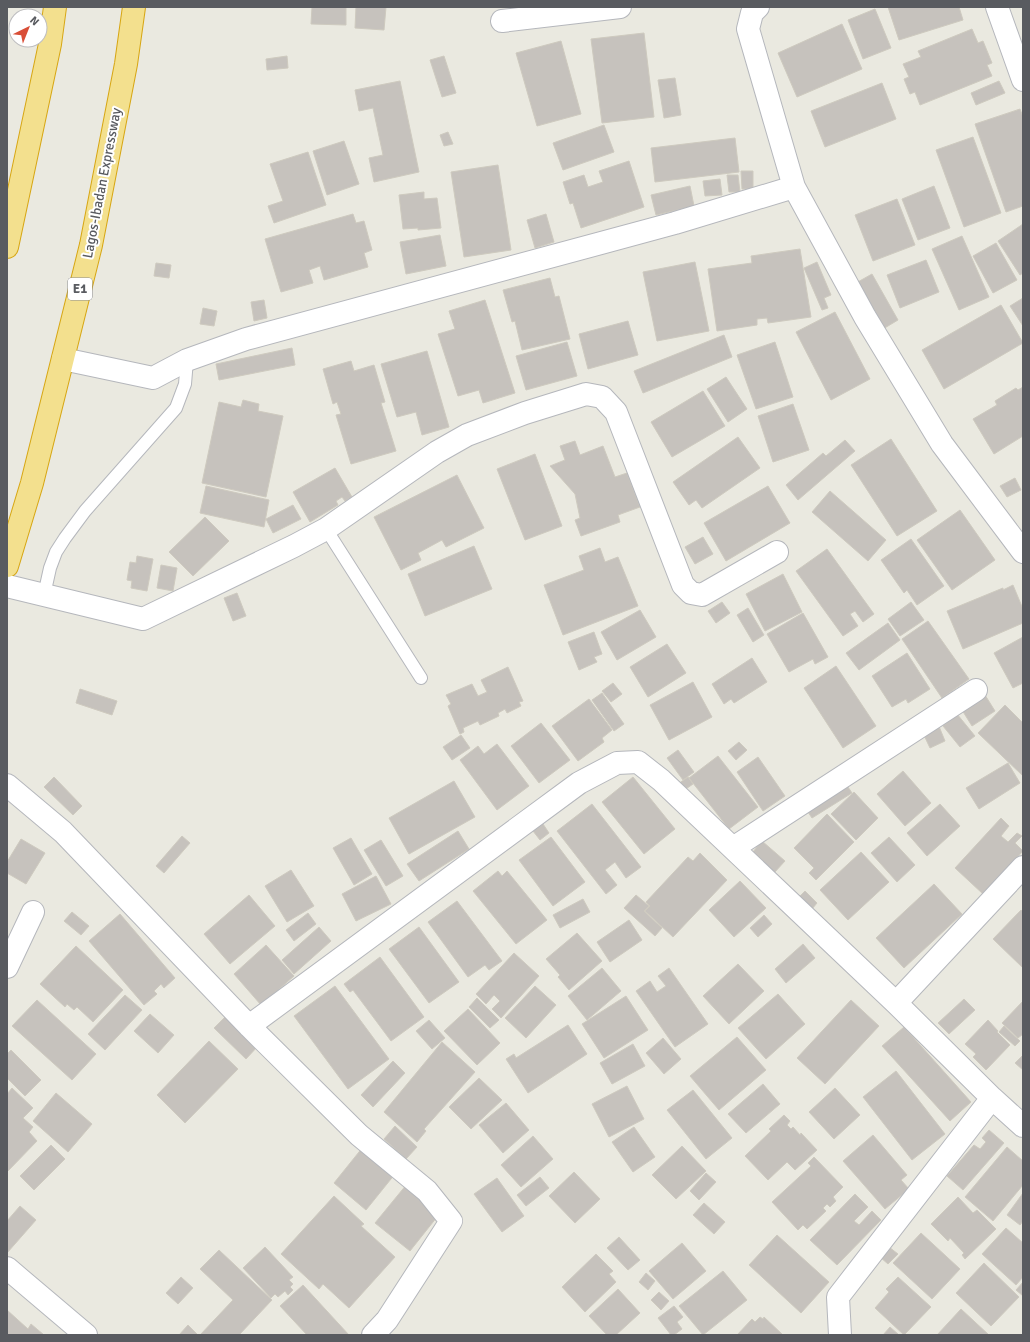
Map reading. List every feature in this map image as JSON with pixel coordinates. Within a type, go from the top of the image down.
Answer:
[{"type":"highway","points":[[7,247],[50,44],[55,7]]},
{"type":"highway","name":"Lagos-Ibadan Expressway","points":[[7,566],[32,483],[91,245],[126,64],[134,7]]},
{"type":"street","points":[[502,21],[620,7]]},
{"type":"street","points":[[758,7],[752,13],[748,29],[794,187],[865,317],[942,444],[1023,552]]},
{"type":"street","points":[[997,7],[1023,80]]},
{"type":"street","points":[[63,359],[153,378],[187,360],[246,339],[668,225],[794,187]]},
{"type":"street","points":[[7,586],[144,619],[294,546],[326,528],[437,452],[467,435],[525,413],[586,394],[602,397],[616,412],[684,585],[691,593],[702,595],[777,552]]},
{"type":"street","points":[[733,848],[976,690]]},
{"type":"street","points":[[249,1026],[579,783],[617,763],[638,762],[662,780],[896,1003],[992,1098],[1023,1126]]},
{"type":"street","points":[[7,785],[63,832],[249,1026],[359,1135],[427,1191],[451,1221],[387,1320],[373,1335]]},
{"type":"street","points":[[896,1003],[1023,867]]},
{"type":"street","points":[[7,967],[33,912]]},
{"type":"street","points":[[840,1335],[838,1297],[992,1098]]},
{"type":"street","points":[[7,1268],[86,1335]]},
{"type":"lane","points":[[44,595],[50,568],[56,552],[65,538],[85,511],[176,408],[185,384],[187,360]]},
{"type":"lane","points":[[326,528],[421,678]]},
{"type":"building","points":[[312,7],[346,7],[346,25],[311,24]]},
{"type":"building","points":[[356,7],[386,7],[384,30],[355,28]]},
{"type":"building","points":[[888,7],[959,7],[963,20],[899,40]]},
{"type":"building","points":[[875,9],[891,48],[863,59],[848,20]]},
{"type":"building","points":[[842,24],[862,69],[797,97],[778,53]]},
{"type":"building","points":[[972,29],[978,43],[983,41],[992,63],[987,65],[992,76],[920,105],[915,92],[910,94],[904,79],[909,77],[903,64],[921,57],[918,51]]},
{"type":"building","points":[[644,33],[654,117],[602,123],[591,39]]},
{"type":"building","points":[[561,41],[581,114],[537,126],[516,53]]},
{"type":"building","points":[[287,56],[288,68],[267,70],[266,59]]},
{"type":"building","points":[[444,56],[456,93],[442,97],[430,60]]},
{"type":"building","points":[[675,78],[681,115],[664,118],[658,80]]},
{"type":"building","points":[[400,81],[419,172],[374,182],[369,158],[383,155],[373,108],[359,111],[355,90]]},
{"type":"building","points":[[999,81],[1005,93],[976,105],[971,93]]},
{"type":"building","points":[[882,83],[896,119],[825,147],[811,111]]},
{"type":"building","points":[[1020,109],[1023,117],[1023,206],[1006,212],[975,124]]},
{"type":"building","points":[[604,125],[614,152],[563,170],[553,143]]},
{"type":"building","points":[[448,132],[453,144],[444,146],[440,135]]},
{"type":"building","points":[[973,137],[1001,213],[964,227],[936,150]]},
{"type":"building","points":[[735,138],[739,172],[655,182],[651,148]]},
{"type":"building","points":[[344,141],[359,184],[327,195],[313,151]]},
{"type":"building","points":[[308,152],[326,205],[274,223],[268,206],[283,201],[270,164]]},
{"type":"building","points":[[629,161],[644,207],[581,228],[573,203],[570,204],[563,182],[584,175],[588,187],[603,182],[599,171]]},
{"type":"building","points":[[498,165],[511,250],[464,257],[451,172]]},
{"type":"building","points":[[741,171],[753,171],[753,189],[742,189]]},
{"type":"building","points":[[727,175],[738,175],[740,192],[729,192]]},
{"type":"building","points":[[720,179],[722,195],[705,196],[703,181]]},
{"type":"building","points":[[690,186],[694,206],[656,215],[651,195]]},
{"type":"building","points":[[934,186],[950,228],[918,240],[902,199]]},
{"type":"building","points":[[424,192],[424,199],[437,198],[441,228],[418,230],[418,228],[403,229],[399,195]]},
{"type":"building","points":[[897,199],[915,245],[873,261],[855,215]]},
{"type":"building","points":[[353,214],[356,223],[364,221],[372,250],[364,253],[368,267],[324,280],[320,266],[309,270],[313,283],[281,292],[265,239]]},
{"type":"building","points":[[546,214],[554,242],[535,248],[527,220]]},
{"type":"building","points":[[1023,224],[1023,273],[1020,275],[998,241]]},
{"type":"building","points":[[440,235],[446,266],[406,274],[400,242]]},
{"type":"building","points":[[962,236],[989,297],[959,310],[932,249]]},
{"type":"building","points":[[996,243],[1017,280],[993,293],[973,256]]},
{"type":"building","points":[[800,249],[811,317],[768,323],[767,318],[757,319],[757,325],[717,331],[708,269],[752,263],[751,256]]},
{"type":"building","points":[[926,260],[939,292],[900,308],[887,275]]},
{"type":"building","points":[[695,262],[709,331],[657,341],[643,272]]},
{"type":"building","points":[[817,262],[831,295],[824,298],[828,308],[822,310],[804,268]]},
{"type":"building","points":[[156,263],[171,265],[169,278],[154,276]]},
{"type":"building","points":[[872,274],[898,320],[883,329],[856,283]]},
{"type":"building","points":[[550,278],[555,297],[559,296],[570,339],[522,350],[515,321],[512,322],[503,290]]},
{"type":"building","points":[[1023,298],[1023,326],[1010,306]]},
{"type":"building","points":[[264,300],[267,318],[254,321],[251,302]]},
{"type":"building","points":[[485,300],[515,393],[483,403],[479,390],[458,396],[438,334],[455,329],[449,311]]},
{"type":"building","points":[[1001,305],[1023,343],[944,389],[922,350]]},
{"type":"building","points":[[203,308],[217,311],[214,326],[200,324]]},
{"type":"building","points":[[835,312],[870,379],[831,400],[796,332]]},
{"type":"building","points":[[628,321],[638,355],[588,369],[579,334]]},
{"type":"building","points":[[724,335],[732,357],[643,393],[634,371]]},
{"type":"building","points":[[567,342],[577,376],[526,390],[516,356]]},
{"type":"building","points":[[775,342],[793,397],[756,409],[737,355]]},
{"type":"building","points":[[292,348],[295,365],[219,380],[216,364]]},
{"type":"building","points":[[427,351],[449,427],[422,435],[416,412],[397,417],[381,364]]},
{"type":"building","points":[[351,361],[354,371],[374,365],[385,402],[381,403],[396,451],[351,464],[336,415],[341,414],[337,402],[333,404],[323,369]]},
{"type":"building","points":[[726,377],[747,409],[728,422],[707,389]]},
{"type":"building","points":[[1023,387],[1023,436],[994,454],[973,419],[997,405],[995,401],[1016,388],[1018,390]]},
{"type":"building","points":[[703,391],[725,426],[672,457],[651,422]]},
{"type":"building","points":[[243,400],[259,404],[258,411],[283,416],[266,497],[202,483],[219,402],[241,407]]},
{"type":"building","points":[[793,404],[809,450],[773,462],[758,416]]},
{"type":"building","points":[[738,437],[760,468],[702,508],[696,500],[689,505],[673,482]]},
{"type":"building","points":[[891,439],[937,511],[897,536],[851,465]]},
{"type":"building","points":[[845,440],[855,451],[798,500],[786,485],[823,453],[826,456]]},
{"type":"building","points":[[575,441],[580,455],[603,446],[615,477],[627,473],[640,507],[618,515],[620,522],[581,536],[575,520],[580,518],[575,494],[550,466],[565,460],[560,446]]},
{"type":"building","points":[[535,454],[562,526],[525,540],[497,469]]},
{"type":"building","points":[[335,468],[352,497],[345,501],[342,497],[336,501],[338,505],[310,522],[293,492]]},
{"type":"building","points":[[457,475],[484,528],[446,547],[442,540],[418,553],[421,560],[401,570],[374,517]]},
{"type":"building","points":[[1015,478],[1021,490],[1007,497],[1000,486]]},
{"type":"building","points":[[206,486],[269,500],[264,527],[200,513]]},
{"type":"building","points":[[768,486],[790,523],[726,561],[704,523]]},
{"type":"building","points":[[830,491],[886,540],[868,561],[812,512]]},
{"type":"building","points":[[293,505],[301,519],[273,533],[266,519]]},
{"type":"building","points":[[960,510],[995,560],[952,590],[917,540]]},
{"type":"building","points":[[205,517],[229,541],[193,576],[169,552]]},
{"type":"building","points":[[703,537],[713,554],[695,564],[685,547]]},
{"type":"building","points":[[911,539],[944,586],[917,605],[907,590],[904,593],[881,560]]},
{"type":"building","points":[[474,546],[492,589],[425,616],[408,574]]},
{"type":"building","points":[[600,548],[605,562],[618,557],[638,606],[563,635],[544,585],[584,570],[579,556]]},
{"type":"building","points":[[827,549],[874,614],[863,622],[855,611],[850,614],[858,626],[843,636],[796,571]]},
{"type":"building","points":[[137,556],[153,559],[147,591],[131,588],[132,581],[127,580],[130,562],[136,563]]},
{"type":"building","points":[[161,565],[177,568],[173,591],[157,588]]},
{"type":"building","points":[[783,574],[802,612],[765,631],[746,594]]},
{"type":"building","points":[[1013,585],[1023,609],[1023,623],[963,649],[947,611]]},
{"type":"building","points":[[237,593],[246,616],[233,621],[224,598]]},
{"type":"building","points":[[722,602],[730,613],[716,623],[708,611]]},
{"type":"building","points":[[911,602],[924,620],[900,636],[888,619]]},
{"type":"building","points":[[748,608],[764,635],[753,642],[737,615]]},
{"type":"building","points":[[640,610],[656,637],[617,660],[601,632]]},
{"type":"building","points":[[803,613],[828,657],[815,664],[813,659],[789,672],[767,634]]},
{"type":"building","points":[[928,621],[969,679],[942,698],[902,639]]},
{"type":"building","points":[[888,623],[900,640],[859,670],[846,653]]},
{"type":"building","points":[[594,632],[602,654],[594,657],[597,662],[579,670],[568,642]]},
{"type":"building","points":[[1023,637],[1023,683],[1013,688],[994,653]]},
{"type":"building","points":[[667,644],[686,673],[648,697],[630,667]]},
{"type":"building","points":[[907,653],[930,689],[908,703],[906,699],[892,707],[872,676]]},
{"type":"building","points":[[752,658],[767,682],[734,703],[731,699],[724,704],[712,684]]},
{"type":"building","points":[[836,666],[876,726],[843,748],[804,688]]},
{"type":"building","points":[[508,667],[523,701],[519,702],[521,706],[507,713],[505,709],[498,713],[499,716],[480,725],[478,721],[463,728],[464,732],[460,734],[448,706],[451,704],[446,695],[472,684],[478,696],[487,692],[481,680]]},
{"type":"building","points":[[693,682],[712,717],[669,740],[650,705]]},
{"type":"building","points":[[613,683],[622,694],[611,702],[602,691]]},
{"type":"building","points":[[80,689],[117,701],[112,715],[76,703]]},
{"type":"building","points":[[602,693],[624,724],[614,731],[592,700]]},
{"type":"building","points":[[985,695],[995,711],[972,726],[962,710]]},
{"type":"building","points":[[589,699],[612,730],[602,738],[604,742],[578,761],[552,726]]},
{"type":"building","points":[[1005,705],[1023,723],[1023,776],[978,733]]},
{"type":"building","points":[[957,714],[975,736],[960,747],[943,726]]},
{"type":"building","points":[[541,723],[570,760],[539,783],[511,746]]},
{"type":"building","points":[[938,724],[945,741],[930,748],[922,731]]},
{"type":"building","points":[[461,735],[470,748],[452,760],[443,747]]},
{"type":"building","points":[[739,742],[747,750],[736,760],[728,751]]},
{"type":"building","points":[[497,744],[529,786],[497,810],[460,760],[478,746],[484,754]]},
{"type":"building","points":[[678,750],[694,772],[683,780],[667,758]]},
{"type":"building","points":[[718,756],[758,807],[729,829],[689,778]]},
{"type":"building","points":[[758,757],[785,796],[763,811],[737,772]]},
{"type":"building","points":[[1008,763],[1020,783],[979,809],[966,788]]},
{"type":"building","points":[[903,771],[931,803],[905,826],[877,794]]},
{"type":"building","points":[[54,777],[82,806],[73,815],[44,787]]},
{"type":"building","points":[[633,777],[675,829],[644,854],[602,802]]},
{"type":"building","points":[[688,777],[693,784],[683,791],[678,784]]},
{"type":"building","points":[[454,781],[475,817],[409,854],[389,818]]},
{"type":"building","points":[[846,784],[852,793],[812,818],[806,809]]},
{"type":"building","points":[[854,792],[878,818],[856,840],[831,814]]},
{"type":"building","points":[[592,804],[641,867],[626,878],[615,862],[605,870],[617,885],[606,894],[557,831]]},
{"type":"building","points":[[940,804],[960,826],[927,856],[907,833]]},
{"type":"building","points":[[827,814],[854,842],[816,880],[809,873],[814,868],[794,848]]},
{"type":"building","points":[[1001,818],[1009,826],[1001,836],[1008,842],[1017,833],[1022,836],[1015,843],[1023,851],[983,894],[955,868]]},
{"type":"building","points":[[543,824],[549,833],[540,840],[533,831]]},
{"type":"building","points":[[458,831],[469,849],[419,881],[407,864]]},
{"type":"building","points":[[182,836],[190,843],[164,873],[156,866]]},
{"type":"building","points":[[551,837],[585,882],[553,906],[519,860]]},
{"type":"building","points":[[889,837],[915,865],[897,882],[871,853]]},
{"type":"building","points":[[351,838],[372,874],[354,885],[333,848]]},
{"type":"building","points":[[21,839],[45,853],[26,884],[7,873],[7,862]]},
{"type":"building","points":[[381,840],[403,876],[386,886],[364,850]]},
{"type":"building","points":[[762,841],[785,861],[774,873],[752,853]]},
{"type":"building","points":[[861,852],[889,882],[848,920],[820,890]]},
{"type":"building","points":[[700,853],[727,880],[673,937],[645,911],[650,906],[646,902],[688,857],[693,861]]},
{"type":"building","points":[[291,870],[314,906],[287,922],[265,886]]},
{"type":"building","points":[[498,871],[502,876],[507,871],[547,920],[516,944],[473,891]]},
{"type":"building","points":[[376,876],[391,904],[356,921],[342,894]]},
{"type":"building","points":[[740,881],[766,908],[734,937],[709,910]]},
{"type":"building","points":[[934,884],[962,914],[904,968],[876,938]]},
{"type":"building","points":[[805,891],[817,903],[812,909],[800,896]]},
{"type":"building","points":[[249,895],[275,926],[230,964],[204,934]]},
{"type":"building","points":[[636,895],[649,906],[644,911],[662,928],[655,936],[624,908]]},
{"type":"building","points":[[583,899],[590,912],[560,928],[553,915]]},
{"type":"building","points":[[457,901],[502,961],[489,970],[485,965],[468,977],[428,922]]},
{"type":"building","points":[[1021,910],[1023,912],[1023,968],[993,939]]},
{"type":"building","points":[[72,912],[89,926],[81,935],[64,921]]},
{"type":"building","points":[[308,913],[316,924],[294,941],[286,930]]},
{"type":"building","points":[[120,914],[175,978],[164,988],[161,984],[154,991],[157,994],[144,1005],[89,941]]},
{"type":"building","points":[[764,915],[772,924],[758,937],[750,928]]},
{"type":"building","points":[[629,920],[642,940],[610,962],[597,942]]},
{"type":"building","points":[[319,927],[331,941],[294,974],[282,960]]},
{"type":"building","points":[[419,927],[459,982],[429,1003],[389,949]]},
{"type":"building","points":[[577,933],[602,961],[569,990],[558,977],[560,975],[546,959]]},
{"type":"building","points":[[803,944],[815,958],[786,983],[775,969]]},
{"type":"building","points":[[266,945],[294,976],[261,1005],[234,974]]},
{"type":"building","points":[[76,946],[123,990],[93,1022],[77,1007],[74,1010],[67,1004],[65,1007],[40,984]]},
{"type":"building","points":[[514,953],[539,976],[501,1018],[492,1009],[500,1001],[494,995],[486,1004],[476,994]]},
{"type":"building","points":[[380,957],[424,1017],[391,1041],[353,990],[350,992],[344,984]]},
{"type":"building","points":[[738,964],[764,991],[729,1024],[703,996]]},
{"type":"building","points":[[602,968],[621,991],[587,1020],[568,996]]},
{"type":"building","points":[[669,968],[708,1024],[675,1047],[636,991],[650,981],[657,992],[666,986],[658,976]]},
{"type":"building","points":[[335,986],[389,1059],[348,1089],[294,1016]]},
{"type":"building","points":[[535,986],[556,1005],[526,1038],[505,1018]]},
{"type":"building","points":[[778,994],[805,1024],[766,1059],[738,1028]]},
{"type":"building","points":[[125,995],[142,1010],[105,1050],[88,1034]]},
{"type":"building","points":[[626,996],[648,1030],[604,1058],[582,1024]]},
{"type":"building","points":[[477,998],[499,1020],[490,1028],[469,1007]]},
{"type":"building","points":[[964,999],[975,1010],[949,1034],[938,1023]]},
{"type":"building","points":[[37,1000],[96,1054],[72,1080],[12,1026]]},
{"type":"building","points":[[851,1000],[879,1026],[825,1084],[797,1058]]},
{"type":"building","points":[[1023,1001],[1023,1034],[1018,1038],[1002,1023]]},
{"type":"building","points":[[468,1009],[500,1043],[477,1065],[444,1031]]},
{"type":"building","points":[[150,1014],[174,1035],[158,1053],[134,1031]]},
{"type":"building","points":[[226,1016],[258,1046],[246,1059],[214,1028]]},
{"type":"building","points":[[429,1020],[445,1038],[432,1049],[416,1031]]},
{"type":"building","points":[[988,1020],[1010,1045],[986,1070],[973,1057],[976,1054],[965,1044]]},
{"type":"building","points":[[568,1025],[587,1054],[528,1093],[506,1059],[514,1054],[516,1058]]},
{"type":"building","points":[[1004,1026],[1020,1041],[1015,1046],[999,1032]]},
{"type":"building","points":[[904,1027],[971,1102],[950,1121],[882,1046]]},
{"type":"building","points":[[737,1037],[766,1070],[719,1110],[690,1076]]},
{"type":"building","points":[[663,1038],[681,1059],[664,1074],[646,1053]]},
{"type":"building","points":[[209,1041],[238,1069],[185,1123],[157,1095]]},
{"type":"building","points":[[442,1042],[475,1072],[424,1129],[426,1131],[417,1142],[384,1112]]},
{"type":"building","points":[[633,1044],[645,1066],[612,1084],[600,1063]]},
{"type":"building","points":[[11,1050],[41,1080],[25,1096],[7,1078],[7,1054]]},
{"type":"building","points":[[1023,1055],[1023,1070],[1015,1063]]},
{"type":"building","points":[[393,1061],[405,1073],[373,1107],[361,1095]]},
{"type":"building","points":[[896,1071],[945,1134],[912,1160],[863,1097]]},
{"type":"building","points":[[479,1078],[502,1100],[471,1129],[449,1107]]},
{"type":"building","points":[[763,1084],[780,1104],[746,1133],[728,1114]]},
{"type":"building","points":[[627,1086],[644,1119],[609,1137],[592,1104]]},
{"type":"building","points":[[12,1088],[33,1108],[23,1118],[33,1127],[29,1132],[37,1141],[7,1172],[7,1094]]},
{"type":"building","points":[[835,1088],[860,1115],[834,1139],[809,1112]]},
{"type":"building","points":[[693,1090],[732,1138],[706,1159],[667,1110]]},
{"type":"building","points":[[56,1093],[92,1124],[68,1152],[33,1121]]},
{"type":"building","points":[[506,1103],[529,1130],[503,1153],[479,1125]]},
{"type":"building","points":[[784,1115],[790,1121],[787,1125],[791,1129],[793,1127],[800,1135],[801,1133],[817,1150],[795,1170],[787,1162],[768,1180],[745,1156],[771,1131],[769,1129]]},
{"type":"building","points":[[395,1126],[417,1147],[406,1159],[384,1139]]},
{"type":"building","points":[[634,1127],[655,1157],[633,1172],[612,1142]]},
{"type":"building","points":[[989,1130],[1004,1143],[963,1190],[947,1176],[974,1145],[980,1149],[986,1142],[982,1138]]},
{"type":"building","points":[[873,1135],[907,1175],[901,1180],[909,1189],[885,1209],[843,1161]]},
{"type":"building","points":[[533,1136],[553,1159],[521,1187],[501,1165]]},
{"type":"building","points":[[51,1145],[65,1159],[34,1190],[20,1176]]},
{"type":"building","points":[[682,1146],[706,1171],[676,1199],[652,1175]]},
{"type":"building","points":[[363,1147],[395,1174],[366,1210],[334,1183]]},
{"type":"building","points":[[1007,1147],[1023,1161],[1023,1185],[993,1221],[965,1197]]},
{"type":"building","points":[[814,1157],[843,1187],[833,1197],[836,1201],[830,1207],[827,1204],[823,1208],[826,1211],[807,1229],[803,1225],[798,1230],[772,1202],[811,1166],[808,1163]]},
{"type":"building","points":[[574,1172],[600,1199],[575,1223],[549,1196]]},
{"type":"building","points":[[706,1173],[716,1182],[699,1200],[690,1191]]},
{"type":"building","points":[[540,1177],[549,1188],[526,1206],[517,1195]]},
{"type":"building","points":[[497,1178],[524,1216],[502,1232],[474,1194]]},
{"type":"building","points":[[407,1184],[441,1212],[410,1251],[375,1223]]},
{"type":"building","points":[[1023,1193],[1023,1221],[1020,1225],[1007,1215]]},
{"type":"building","points":[[855,1194],[868,1207],[854,1221],[859,1225],[872,1211],[881,1220],[837,1265],[810,1240]]},
{"type":"building","points":[[334,1196],[364,1224],[361,1226],[395,1257],[349,1308],[323,1284],[319,1289],[281,1254]]},
{"type":"building","points":[[958,1197],[973,1213],[977,1210],[996,1229],[965,1259],[962,1255],[964,1253],[950,1238],[948,1241],[931,1224]]},
{"type":"building","points":[[704,1203],[725,1222],[714,1234],[693,1215]]},
{"type":"building","points":[[20,1206],[36,1220],[7,1253],[7,1221]]},
{"type":"building","points":[[1006,1228],[1023,1243],[1023,1277],[1016,1285],[982,1254]]},
{"type":"building","points":[[921,1233],[960,1269],[932,1299],[893,1263]]},
{"type":"building","points":[[777,1235],[829,1282],[801,1313],[749,1265]]},
{"type":"building","points":[[619,1237],[640,1260],[628,1270],[607,1248]]},
{"type":"building","points":[[682,1243],[706,1271],[673,1299],[649,1271]]},
{"type":"building","points":[[265,1247],[293,1277],[289,1280],[293,1284],[290,1287],[293,1290],[288,1295],[285,1291],[278,1297],[275,1294],[271,1298],[243,1268]]},
{"type":"building","points":[[889,1247],[898,1254],[888,1264],[880,1257]]},
{"type":"building","points":[[219,1250],[272,1300],[239,1335],[200,1335],[233,1300],[200,1269]]},
{"type":"building","points":[[596,1254],[613,1271],[609,1274],[616,1282],[585,1312],[562,1287]]},
{"type":"building","points":[[984,1263],[1019,1297],[991,1326],[956,1293]]},
{"type":"building","points":[[723,1271],[747,1300],[703,1335],[679,1306]]},
{"type":"building","points":[[646,1273],[655,1281],[648,1290],[639,1282]]},
{"type":"building","points":[[181,1277],[193,1288],[178,1304],[166,1293]]},
{"type":"building","points":[[898,1277],[931,1307],[904,1335],[875,1308],[889,1292],[886,1289]]},
{"type":"building","points":[[1023,1282],[1023,1296],[1016,1290]]},
{"type":"building","points":[[303,1285],[349,1335],[307,1335],[280,1306]]},
{"type":"building","points":[[618,1289],[640,1313],[616,1335],[607,1335],[589,1316]]},
{"type":"building","points":[[659,1292],[669,1301],[661,1310],[651,1300]]},
{"type":"building","points":[[674,1306],[683,1317],[677,1322],[682,1329],[674,1335],[671,1335],[658,1318]]},
{"type":"building","points":[[961,1309],[989,1335],[937,1335]]},
{"type":"building","points":[[7,1310],[28,1329],[31,1324],[44,1335],[7,1335]]},
{"type":"building","points":[[760,1317],[763,1319],[764,1317],[783,1335],[737,1335],[752,1319],[755,1322]]},
{"type":"building","points":[[188,1325],[198,1335],[179,1335]]},
{"type":"building","points":[[890,1327],[899,1335],[883,1335]]}]
